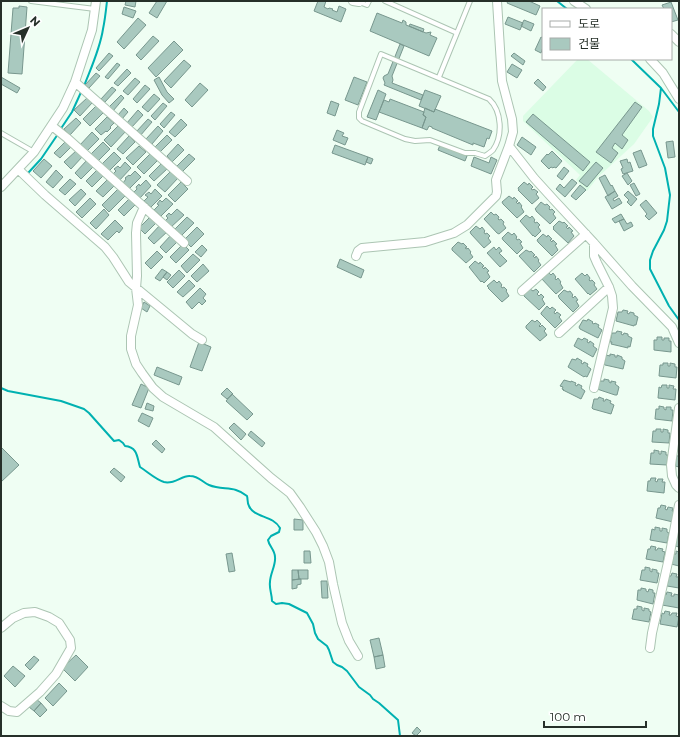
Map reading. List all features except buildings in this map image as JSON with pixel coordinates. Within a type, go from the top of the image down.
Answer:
[{"type":"street","points":[[356,256],[358,251],[362,248],[425,242],[454,233],[467,224],[496,196],[496,180],[510,146],[513,132],[512,119],[502,81],[497,1]]},
{"type":"street","points":[[574,1],[584,8]]},
{"type":"street","points":[[1,187],[56,130],[63,108],[80,86],[92,30],[95,5]]},
{"type":"street","points":[[651,60],[663,73],[679,99]]},
{"type":"street","points":[[80,86],[187,182]]},
{"type":"street","points":[[56,130],[184,243]]},
{"type":"street","points":[[510,146],[534,178],[632,286],[672,327],[679,343]]},
{"type":"street","points":[[18,169],[45,195],[91,233],[105,247],[129,282],[192,334],[202,340]]},
{"type":"street","points":[[144,207],[137,223],[136,288],[138,306],[131,336],[131,349],[142,373],[153,388],[163,397],[214,426],[271,478],[290,493],[312,525],[330,562],[333,584],[342,622],[349,641],[358,656]]},
{"type":"street","points":[[522,291],[586,234]]},
{"type":"street","points":[[594,243],[594,256],[609,287],[612,296],[613,308],[594,388]]},
{"type":"street","points":[[559,333],[609,287]]},
{"type":"street","points":[[679,408],[671,465],[672,476],[679,488]]},
{"type":"street","points":[[650,648],[679,505]]},
{"type":"street","points":[[1,628],[13,618],[24,613],[35,612],[49,617],[59,623],[70,640],[71,648],[56,674],[40,692],[17,712],[9,711],[1,706]]},
{"type":"lane","points":[[31,1],[95,5]]},
{"type":"lane","points":[[356,2],[367,5],[369,1]]},
{"type":"lane","points":[[385,1],[457,32]]},
{"type":"lane","points":[[439,77],[470,1]]},
{"type":"lane","points":[[381,54],[439,77],[489,99],[494,103],[500,129],[497,142],[492,151],[485,156],[466,153],[430,140],[415,141],[405,139],[362,121],[359,118],[359,112],[381,54]]},
{"type":"lane","points":[[1,133],[34,152]]},
{"type":"shaded area","points":[[577,60],[588,60],[649,111],[653,117],[634,144],[598,177],[587,191],[576,180],[580,175],[523,121],[523,116]]},
{"type":"waterway","points":[[84,86],[100,44],[107,1]]},
{"type":"waterway","points":[[557,1],[566,8]]},
{"type":"waterway","points":[[632,60],[661,88],[679,112]]},
{"type":"waterway","points":[[661,88],[653,136],[665,168],[670,195],[667,221],[653,251],[650,260],[650,269],[669,306],[679,320]]},
{"type":"waterway","points":[[60,130],[72,112],[82,90]]},
{"type":"waterway","points":[[29,172],[41,159],[58,134]]},
{"type":"waterway","points":[[1,388],[8,391],[61,401],[84,409],[114,441],[119,440],[125,446],[132,448],[135,451],[140,467],[161,481],[168,483],[187,476],[193,476],[214,487],[238,490],[247,496],[248,505],[251,510],[273,521],[280,528],[279,532],[271,536],[268,540],[275,557],[270,585],[272,601],[276,604],[289,604],[307,613],[313,624],[318,639],[327,646],[333,662],[347,671],[359,687],[398,720],[400,736]]}]
